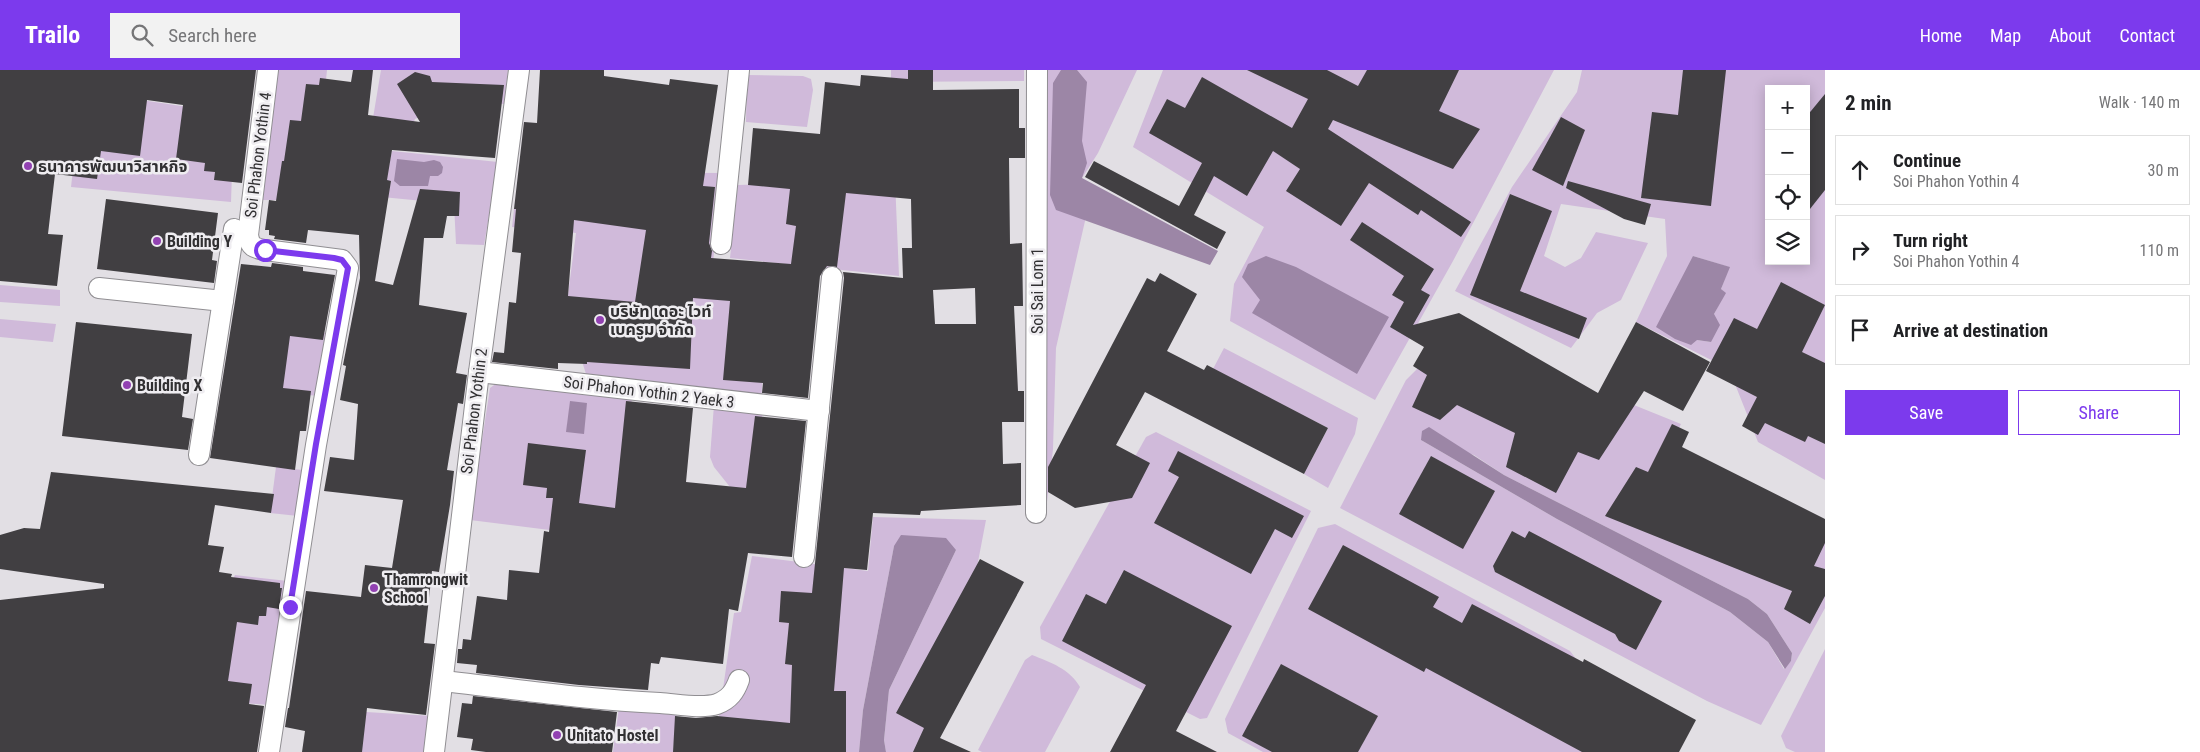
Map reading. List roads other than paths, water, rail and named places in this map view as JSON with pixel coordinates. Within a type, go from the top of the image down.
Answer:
[{"type":"street","name":"Soi Phahon Yothin 4","points":[[199,455],[223,302],[238,239],[248,236],[268,70]]},
{"type":"street","name":"Soi Phahon Yothin 2","points":[[434,752],[479,372],[519,70]]},
{"type":"street","points":[[721,244],[738,70]]},
{"type":"street","name":"Soi Sai Lom 1","points":[[1036,513],[1037,70]]},
{"type":"street","points":[[238,239],[253,248],[342,260],[348,268],[314,452],[269,752]]},
{"type":"street","points":[[804,557],[832,277]]},
{"type":"street","points":[[99,288],[223,302]]},
{"type":"street","name":"Soi Phahon Yothin 2 Yaek 3","points":[[479,372],[819,411]]},
{"type":"street","points":[[443,680],[603,700],[695,705],[715,704],[726,699],[734,692],[739,680]]},
{"type":"place","name":"ธนาคารพัฒนาวิสาหกิจ","points":[[28,166]]},
{"type":"place","name":"Building Y","points":[[157,241]]},
{"type":"place","name":"บริษัท เดอะ ไวท์ เบครูม จำกัด","points":[[600,320]]},
{"type":"place","name":"Building X","points":[[127,385]]},
{"type":"place","name":"Thamrongwit School","points":[[374,588]]},
{"type":"place","name":"Unitato Hostel","points":[[557,735]]}]
